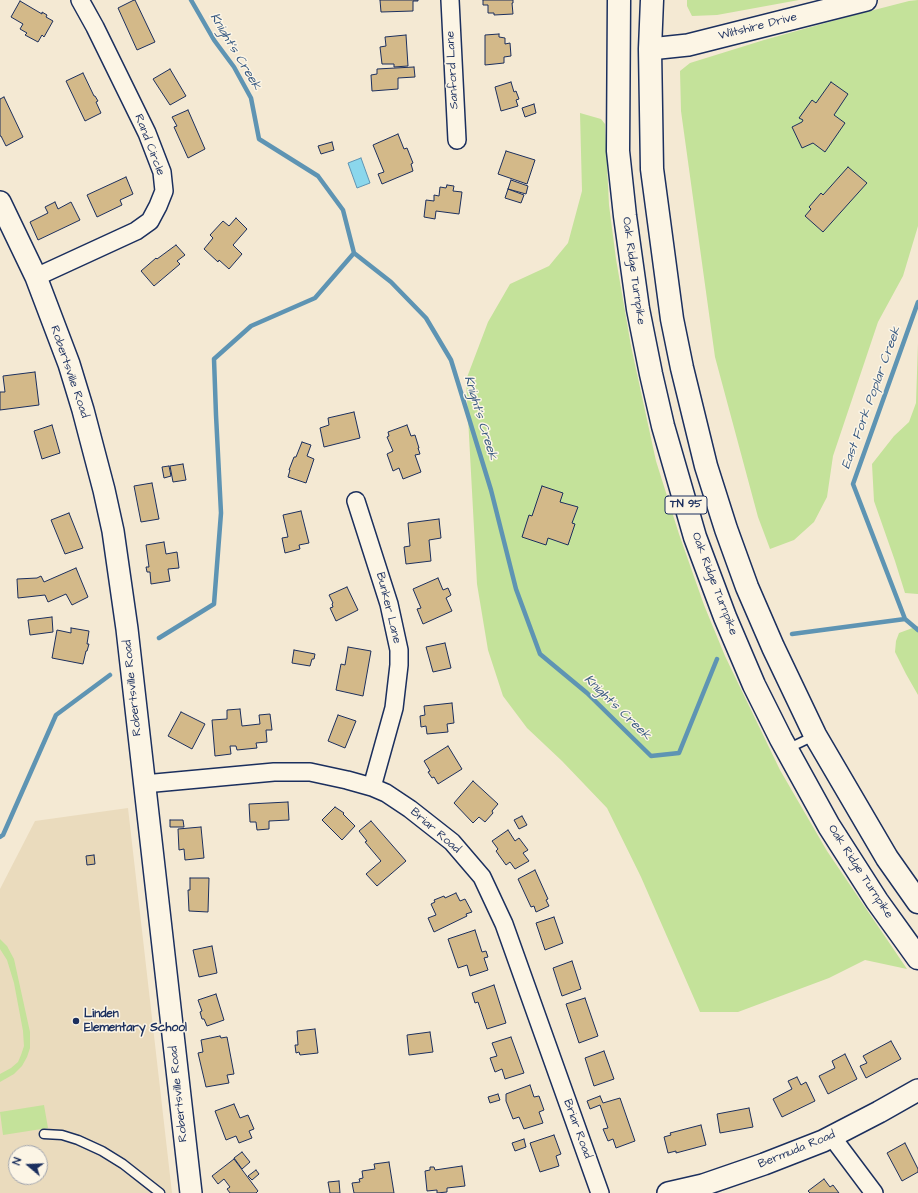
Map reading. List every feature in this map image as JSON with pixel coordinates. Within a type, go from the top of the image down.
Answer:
[{"type":"highway","name":"Oak Ridge Turnpike","points":[[619,0],[618,151],[625,216],[637,301],[651,374],[667,440],[695,537],[725,617],[754,685],[786,749],[833,832],[877,901],[918,958]]},
{"type":"highway","name":"TN 95","points":[[652,0],[650,49],[652,169],[672,319],[682,368],[706,466],[745,580],[773,647],[815,735],[887,858],[918,902]]},
{"type":"highway","points":[[618,49],[650,49]]},
{"type":"highway","points":[[651,374],[682,368]]},
{"type":"street","name":"Rand Circle","points":[[36,277],[136,231],[150,221],[164,191],[162,172],[147,132],[80,0]]},
{"type":"street","name":"Sanford Lane","points":[[450,0],[458,140]]},
{"type":"street","name":"Wiltshire Drive","points":[[650,49],[688,45],[866,0]]},
{"type":"street","name":"Robertsville Road","points":[[0,202],[36,277],[74,379],[104,490],[118,566],[128,636],[187,1191]]},
{"type":"street","name":"Bunker Lane","points":[[356,501],[389,604],[399,650],[399,665],[394,708],[372,787]]},
{"type":"street","name":"Briar Road","points":[[144,784],[274,772],[310,772],[372,787],[386,793],[410,809],[452,842],[482,877],[504,924],[600,1193]]},
{"type":"street","name":"Bermuda Road","points":[[668,1193],[703,1185],[764,1164],[832,1136],[918,1090]]},
{"type":"street","points":[[832,1136],[874,1193]]},
{"type":"lane","points":[[786,749],[815,735]]},
{"type":"lane","points":[[44,1134],[62,1135],[78,1140],[102,1151],[123,1164],[160,1193]]},
{"type":"shaded area","name":"Linden Elementary School","points":[[128,808],[172,1193],[0,1193],[0,889],[35,821]]},
{"type":"green space","points":[[687,0],[799,0],[717,15],[692,16],[687,6]]},
{"type":"green space","points":[[918,0],[918,226],[903,276],[878,322],[833,456],[827,497],[814,522],[794,540],[770,549],[758,517],[715,357],[681,111],[680,71],[690,63],[764,40],[847,17]]},
{"type":"green space","points":[[580,113],[601,119],[605,124],[609,205],[616,259],[631,346],[656,461],[679,534],[704,605],[725,656],[780,770],[827,851],[907,969],[865,960],[829,978],[738,1012],[700,1012],[641,877],[607,808],[562,761],[527,728],[503,696],[488,650],[477,584],[466,380],[488,322],[510,284],[549,266],[568,243],[582,191]]},
{"type":"green space","points":[[918,343],[918,594],[905,593],[874,501],[872,464],[894,436],[909,422],[916,403]]},
{"type":"green space","points":[[918,626],[918,695],[895,652],[896,641],[899,633]]},
{"type":"green space","points":[[0,939],[7,946],[14,959],[30,1032],[30,1048],[22,1066],[14,1074],[0,1082],[0,1074],[18,1062],[24,1046],[23,1031],[14,983],[7,960],[0,949]]},
{"type":"green space","points":[[44,1105],[48,1128],[3,1135],[0,1112]]},
{"type":"water","points":[[361,158],[370,183],[357,188],[348,163]]},
{"type":"building","points":[[134,0],[155,42],[137,50],[118,8]]},
{"type":"building","points":[[380,0],[418,1],[413,1],[413,11],[381,12]]},
{"type":"building","points":[[483,0],[513,0],[513,14],[494,15],[494,13],[488,13],[488,5],[483,5]]},
{"type":"building","points":[[20,1],[42,14],[42,12],[47,15],[46,17],[53,21],[44,37],[42,35],[38,42],[25,35],[27,33],[20,29],[23,24],[11,17]]},
{"type":"building","points":[[499,34],[499,37],[505,38],[505,44],[510,43],[511,56],[504,57],[504,63],[485,65],[485,35]]},
{"type":"building","points":[[406,35],[408,66],[394,67],[394,64],[382,64],[380,47],[386,46],[385,37]]},
{"type":"building","points":[[414,67],[415,77],[398,78],[398,89],[372,91],[371,75],[377,74],[377,69]]},
{"type":"building","points":[[170,69],[186,96],[170,105],[153,79]]},
{"type":"building","points":[[83,73],[98,101],[96,102],[101,113],[85,121],[66,81]]},
{"type":"building","points":[[511,82],[514,92],[516,91],[519,99],[516,100],[518,106],[501,111],[495,87]]},
{"type":"building","points":[[831,82],[848,94],[834,115],[845,123],[825,152],[813,143],[802,148],[792,127],[802,122],[803,120],[799,118],[812,100],[816,103]]},
{"type":"building","points":[[4,97],[23,137],[6,146],[0,136],[0,99]]},
{"type":"building","points":[[534,104],[536,113],[525,117],[522,108]]},
{"type":"building","points":[[188,110],[205,149],[188,158],[174,127],[177,126],[172,117]]},
{"type":"building","points":[[398,134],[404,149],[407,148],[413,163],[411,164],[413,171],[382,184],[378,174],[384,172],[373,145]]},
{"type":"building","points":[[332,142],[334,150],[321,154],[318,146]]},
{"type":"building","points":[[506,151],[535,160],[527,184],[498,174]]},
{"type":"building","points":[[848,167],[867,183],[823,232],[805,216],[811,209],[809,207],[821,193],[823,195]]},
{"type":"building","points":[[126,177],[133,194],[120,200],[122,205],[97,217],[87,195]]},
{"type":"building","points":[[511,180],[528,186],[526,194],[508,189]]},
{"type":"building","points":[[447,185],[454,186],[453,191],[462,192],[459,214],[436,211],[435,219],[424,217],[426,200],[434,201],[434,195],[439,196],[440,187],[446,188]]},
{"type":"building","points":[[508,189],[524,195],[521,203],[505,198]]},
{"type":"building","points":[[55,202],[58,209],[71,202],[80,220],[38,240],[30,222],[48,213],[45,207]]},
{"type":"building","points":[[236,218],[247,229],[233,245],[242,254],[229,269],[219,260],[218,262],[204,249],[213,238],[210,235],[223,221],[229,226]]},
{"type":"building","points":[[176,245],[185,255],[177,261],[180,264],[154,286],[141,271],[156,258],[157,259]]},
{"type":"building","points":[[35,372],[39,405],[0,410],[0,392],[5,392],[3,376]]},
{"type":"building","points":[[354,412],[360,438],[324,447],[320,428],[329,425],[328,418]]},
{"type":"building","points":[[52,425],[60,453],[42,459],[34,431]]},
{"type":"building","points":[[407,425],[411,436],[415,435],[419,448],[420,454],[415,455],[421,472],[403,479],[399,468],[393,471],[387,454],[393,451],[387,437],[389,436],[388,432]]},
{"type":"building","points":[[302,442],[311,445],[307,456],[314,459],[306,483],[288,477],[294,457],[296,457]]},
{"type":"building","points":[[183,464],[186,480],[173,482],[170,466]]},
{"type":"building","points":[[169,466],[171,476],[164,478],[162,467]]},
{"type":"building","points":[[152,483],[159,519],[141,522],[134,486]]},
{"type":"building","points":[[542,486],[563,493],[560,502],[578,507],[572,523],[575,524],[568,545],[548,538],[546,545],[522,537],[529,515],[532,516]]},
{"type":"building","points":[[301,511],[309,543],[299,545],[300,549],[285,553],[282,538],[288,537],[283,515]]},
{"type":"building","points":[[69,513],[83,548],[65,554],[51,520]]},
{"type":"building","points":[[439,519],[441,538],[429,540],[431,561],[406,564],[404,547],[410,546],[408,523]]},
{"type":"building","points":[[164,542],[166,554],[177,552],[179,568],[168,569],[170,581],[151,584],[150,572],[147,572],[146,567],[149,567],[146,545]]},
{"type":"building","points":[[76,568],[88,597],[72,605],[66,594],[48,602],[45,595],[18,598],[17,579],[37,578],[41,576],[44,582]]},
{"type":"building","points":[[438,578],[443,590],[448,588],[451,595],[446,598],[452,611],[423,624],[417,609],[421,608],[413,589]]},
{"type":"building","points":[[347,587],[358,610],[336,621],[330,608],[333,607],[333,603],[329,595]]},
{"type":"building","points":[[52,617],[53,632],[30,635],[28,620]]},
{"type":"building","points":[[71,628],[89,631],[87,644],[89,644],[83,664],[52,658],[57,630],[71,633]]},
{"type":"building","points":[[445,643],[451,668],[433,672],[426,647]]},
{"type":"building","points":[[348,647],[371,651],[363,696],[336,690],[341,664],[345,665]]},
{"type":"building","points":[[294,650],[315,654],[310,666],[292,663]]},
{"type":"building","points":[[452,703],[454,723],[447,724],[448,732],[427,734],[426,726],[421,727],[420,716],[425,715],[424,706]]},
{"type":"building","points":[[240,709],[242,726],[260,724],[259,715],[270,714],[272,730],[266,730],[267,742],[256,743],[257,748],[237,750],[236,746],[230,746],[231,754],[215,756],[212,720],[227,719],[227,710]]},
{"type":"building","points":[[181,712],[205,724],[192,749],[168,736]]},
{"type":"building","points":[[338,715],[356,721],[345,748],[328,741]]},
{"type":"building","points":[[448,746],[462,769],[438,784],[434,777],[432,778],[428,772],[430,771],[424,761]]},
{"type":"building","points":[[473,781],[498,804],[492,811],[493,813],[485,822],[479,817],[473,823],[454,803]]},
{"type":"building","points":[[288,802],[289,820],[269,821],[269,829],[257,830],[256,822],[250,822],[249,804]]},
{"type":"building","points":[[335,807],[344,813],[343,814],[355,826],[342,840],[322,820]]},
{"type":"building","points":[[522,816],[527,825],[519,829],[514,820]]},
{"type":"building","points":[[170,820],[183,820],[184,827],[170,827]]},
{"type":"building","points":[[371,821],[406,861],[377,886],[366,874],[381,861],[365,842],[367,841],[359,831]]},
{"type":"building","points":[[201,827],[204,858],[185,860],[184,849],[179,850],[178,829]]},
{"type":"building","points":[[508,830],[515,841],[519,838],[528,850],[523,853],[529,861],[515,869],[510,862],[506,865],[496,851],[498,849],[492,841]]},
{"type":"building","points":[[94,855],[95,864],[87,865],[86,856]]},
{"type":"building","points":[[535,870],[548,899],[546,900],[549,906],[536,912],[534,906],[531,907],[518,879]]},
{"type":"building","points":[[190,878],[209,878],[208,912],[189,911],[188,890],[190,890]]},
{"type":"building","points":[[456,893],[460,901],[465,899],[472,912],[466,914],[467,916],[434,932],[428,918],[436,915],[431,904],[435,902],[434,900],[444,896],[445,898]]},
{"type":"building","points":[[554,917],[563,943],[545,950],[536,923]]},
{"type":"building","points":[[475,930],[482,952],[486,951],[488,957],[484,958],[488,970],[470,976],[467,965],[458,968],[448,939]]},
{"type":"building","points":[[212,946],[217,973],[199,977],[193,950]]},
{"type":"building","points":[[572,961],[581,989],[562,996],[553,968]]},
{"type":"building","points":[[494,985],[506,1023],[487,1029],[478,1002],[475,1003],[472,993]]},
{"type":"building","points":[[216,994],[224,1020],[207,1026],[204,1019],[202,1019],[200,1012],[202,1011],[198,1000]]},
{"type":"building","points":[[585,998],[598,1036],[579,1043],[566,1004]]},
{"type":"building","points":[[315,1029],[318,1053],[300,1055],[299,1052],[296,1053],[295,1045],[298,1045],[297,1031]]},
{"type":"building","points":[[430,1032],[433,1052],[409,1055],[407,1035]]},
{"type":"building","points":[[220,1036],[221,1038],[227,1037],[234,1074],[227,1075],[229,1083],[206,1087],[198,1053],[203,1052],[201,1040]]},
{"type":"building","points":[[511,1037],[524,1073],[505,1079],[502,1069],[495,1072],[490,1058],[497,1056],[492,1043]]},
{"type":"building","points":[[891,1041],[901,1059],[866,1078],[860,1066],[867,1063],[863,1056]]},
{"type":"building","points":[[604,1051],[614,1079],[594,1086],[585,1058]]},
{"type":"building","points":[[845,1054],[857,1079],[828,1094],[819,1076],[835,1068],[832,1061]]},
{"type":"building","points":[[797,1077],[801,1085],[806,1082],[815,1101],[782,1117],[773,1099],[792,1089],[788,1081]]},
{"type":"building","points":[[530,1085],[534,1097],[539,1096],[544,1110],[539,1112],[543,1123],[524,1129],[519,1117],[513,1119],[506,1101],[506,1094]]},
{"type":"building","points":[[498,1094],[500,1100],[490,1103],[488,1097]]},
{"type":"building","points":[[600,1096],[603,1103],[620,1098],[635,1141],[616,1148],[613,1139],[608,1141],[603,1129],[608,1128],[600,1105],[590,1109],[587,1101]]},
{"type":"building","points":[[234,1104],[240,1118],[248,1115],[254,1129],[249,1131],[252,1138],[239,1143],[236,1136],[226,1140],[215,1111]]},
{"type":"building","points":[[749,1108],[753,1127],[720,1133],[717,1114]]},
{"type":"building","points":[[701,1125],[706,1145],[676,1153],[676,1151],[668,1153],[664,1137],[671,1135],[670,1133]]},
{"type":"building","points":[[554,1135],[561,1154],[556,1156],[559,1166],[540,1172],[530,1143]]},
{"type":"building","points":[[524,1139],[526,1147],[515,1151],[512,1143]]},
{"type":"building","points":[[905,1143],[918,1169],[918,1172],[902,1181],[887,1153]]},
{"type":"building","points":[[242,1152],[250,1162],[242,1169],[234,1158]]},
{"type":"building","points":[[234,1159],[258,1191],[256,1193],[230,1193],[227,1189],[230,1187],[224,1179],[218,1184],[212,1176]]},
{"type":"building","points":[[389,1162],[394,1193],[354,1193],[352,1183],[360,1182],[359,1179],[363,1178],[362,1171],[375,1169],[374,1164]]},
{"type":"building","points":[[462,1166],[465,1186],[447,1188],[447,1192],[437,1193],[437,1190],[427,1191],[425,1171],[430,1170],[430,1167],[434,1167],[435,1170]]},
{"type":"building","points":[[256,1170],[259,1174],[252,1180],[248,1176]]},
{"type":"building","points":[[824,1179],[830,1187],[833,1185],[839,1193],[810,1193],[808,1191]]},
{"type":"building","points":[[339,1181],[340,1193],[330,1193],[328,1182]]},
{"type":"waterway","name":"Knight's Creek","points":[[191,0],[214,40],[234,67],[251,98],[259,139],[318,176],[343,210],[354,253],[391,282],[426,318],[451,360],[491,490],[516,589],[540,654],[587,693],[651,756],[679,753],[717,659]]},
{"type":"waterway","points":[[159,638],[214,604],[221,513],[214,359],[251,326],[315,298],[354,253]]},
{"type":"waterway","name":"East Fork Poplar Creek","points":[[918,302],[853,484],[905,619],[918,630]]},
{"type":"waterway","name":"Knight's Creek","points":[[792,634],[905,619]]},
{"type":"waterway","points":[[0,837],[3,835],[56,715],[110,675]]},
{"type":"place","name":"Linden Elementary School","points":[[76,1021]]}]
